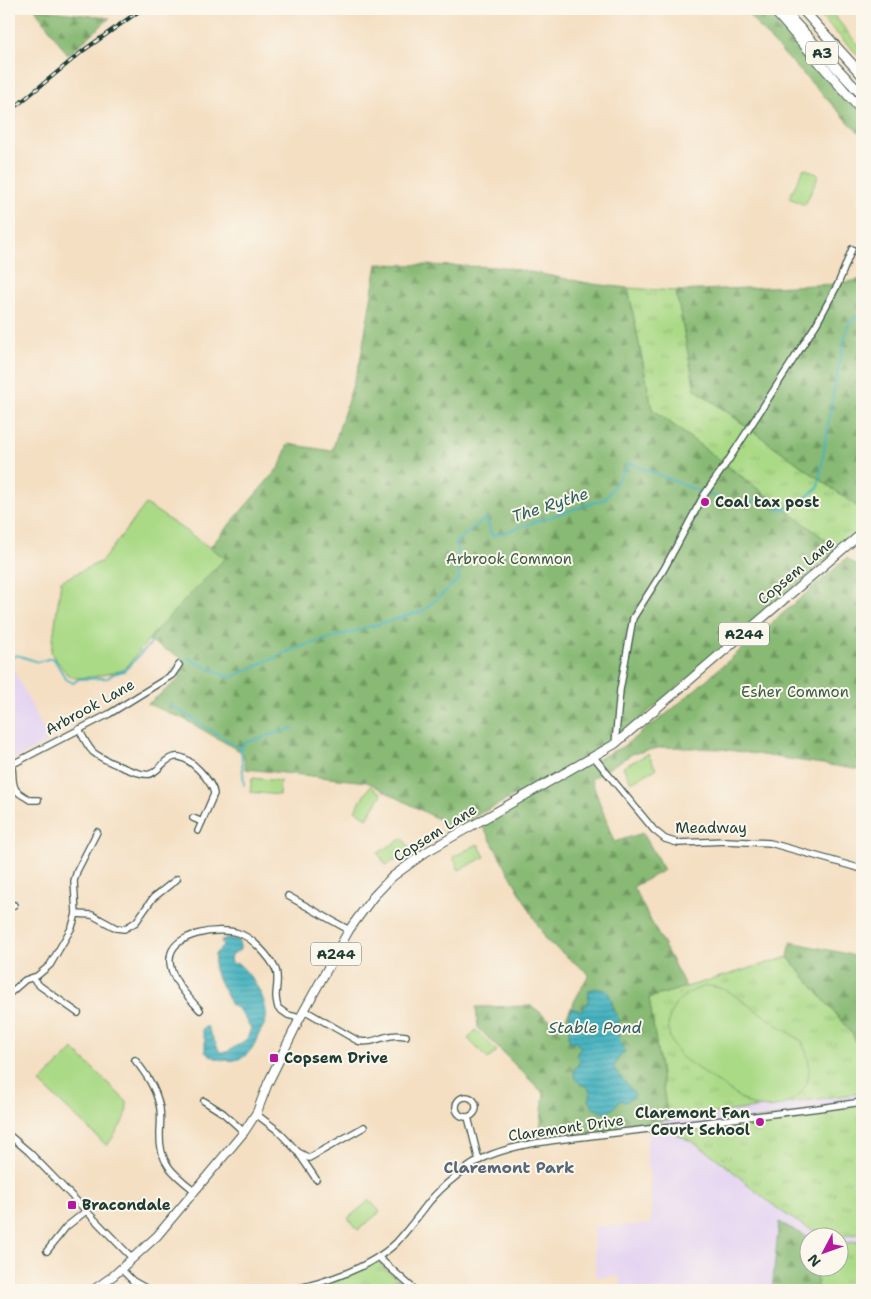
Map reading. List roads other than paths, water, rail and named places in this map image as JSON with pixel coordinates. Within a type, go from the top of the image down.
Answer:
[{"type":"highway","points":[[773,9],[862,111]]},
{"type":"highway","name":"A3","points":[[782,9],[862,96]]},
{"type":"highway","points":[[804,9],[862,66]]},
{"type":"highway","name":"A3","points":[[804,9],[862,74]]},
{"type":"main road","name":"Copsem Lane","points":[[133,1259],[157,1236],[244,1132],[256,1114],[268,1083],[304,1010],[348,930],[373,897],[392,877],[424,853],[615,744],[862,533]]},
{"type":"main road","name":"A244","points":[[92,1290],[133,1259]]},
{"type":"street","points":[[615,744],[620,690],[633,618],[664,569],[706,493],[817,323],[838,284],[852,249]]},
{"type":"street","name":"Arbrook Lane","points":[[10,765],[109,714],[172,675],[179,665]]},
{"type":"street","points":[[79,729],[90,749],[95,754],[144,774],[154,772],[171,758],[179,756],[188,760],[214,790],[211,803],[198,831]]},
{"type":"street","name":"Meadway","points":[[593,756],[654,830],[671,842],[744,840],[770,843],[862,869]]},
{"type":"street","points":[[10,765],[14,774],[16,790],[30,800],[38,800]]},
{"type":"street","points":[[30,800],[30,808]]},
{"type":"street","points":[[193,818],[202,822]]},
{"type":"street","points":[[9,994],[25,980],[45,970],[54,960],[72,927],[76,914],[75,876],[97,832]]},
{"type":"street","points":[[76,914],[92,915],[116,928],[124,929],[136,922],[152,898],[177,879]]},
{"type":"street","points":[[288,896],[348,930]]},
{"type":"street","points":[[200,1010],[177,981],[170,959],[173,948],[183,940],[197,934],[219,930],[239,933],[253,941],[276,970],[278,1008],[288,1015],[300,1018]]},
{"type":"street","points":[[32,978],[40,986],[78,1013]]},
{"type":"street","points":[[304,1010],[358,1041],[366,1043],[396,1034],[406,1036]]},
{"type":"street","points":[[135,1060],[153,1084],[156,1093],[161,1111],[159,1146],[162,1157],[173,1172],[195,1191]]},
{"type":"street","points":[[204,1101],[244,1132]]},
{"type":"street","name":"Claremont Drive","points":[[290,1290],[330,1280],[378,1257],[403,1236],[429,1202],[445,1186],[479,1161],[505,1149],[862,1102]]},
{"type":"street","points":[[256,1114],[277,1130],[298,1152],[316,1180]]},
{"type":"street","points":[[468,1117],[479,1161]]},
{"type":"street","points":[[298,1152],[309,1158],[364,1127]]},
{"type":"street","points":[[9,1135],[29,1152],[133,1259]]},
{"type":"street","points":[[48,1251],[66,1228],[86,1211]]},
{"type":"street","points":[[378,1257],[415,1290]]},
{"type":"street","points":[[121,1269],[134,1281],[149,1290]]},
{"type":"water","points":[[227,937],[238,940],[240,945],[240,950],[231,955],[230,961],[234,964],[238,963],[254,981],[265,1004],[266,1012],[265,1024],[251,1049],[245,1055],[234,1060],[222,1060],[205,1052],[202,1029],[207,1026],[220,1052],[227,1052],[247,1039],[251,1028],[239,1010],[230,1004],[214,970],[215,954],[223,946],[221,941]]},
{"type":"water","name":"Stable Pond","points":[[597,988],[607,991],[612,1000],[612,1008],[620,1021],[616,1026],[625,1052],[620,1056],[613,1068],[634,1093],[634,1097],[625,1102],[620,1100],[606,1114],[593,1108],[589,1100],[591,1093],[587,1086],[581,1085],[574,1077],[574,1070],[581,1060],[576,1055],[581,1047],[575,1042],[569,1042],[569,1029],[574,1024],[569,1016],[571,1008],[582,1011],[588,1001],[589,990]]},
{"type":"waterway","name":"The Rythe","points":[[187,658],[230,678],[294,649],[423,611],[459,579],[456,542],[486,518],[492,536],[605,499],[629,463],[709,495],[744,505],[765,497],[779,510],[799,502],[818,488],[831,405],[849,323],[862,313]]},
{"type":"waterway","points":[[9,659],[17,655],[38,662],[51,658],[54,659],[66,679],[73,683],[79,679],[108,678],[113,674],[124,671],[152,642]]},
{"type":"waterway","points":[[169,704],[241,749]]},
{"type":"waterway","points":[[244,785],[241,749],[244,743],[293,728]]},
{"type":"railway","points":[[9,112],[84,50],[142,9]]},
{"type":"place","name":"Coal tax post","points":[[705,502]]},
{"type":"place","name":"Copsem Drive","points":[[274,1058]]},
{"type":"place","name":"Claremont Fan Court School","points":[[760,1122]]},
{"type":"place","name":"Bracondale","points":[[72,1205]]},
{"type":"district","name":"Claremont Park","points":[[509,1167]]},
{"type":"park label","name":"Arbrook Common","points":[[509,559]]},
{"type":"park label","name":"Esher Common","points":[[795,692]]}]
